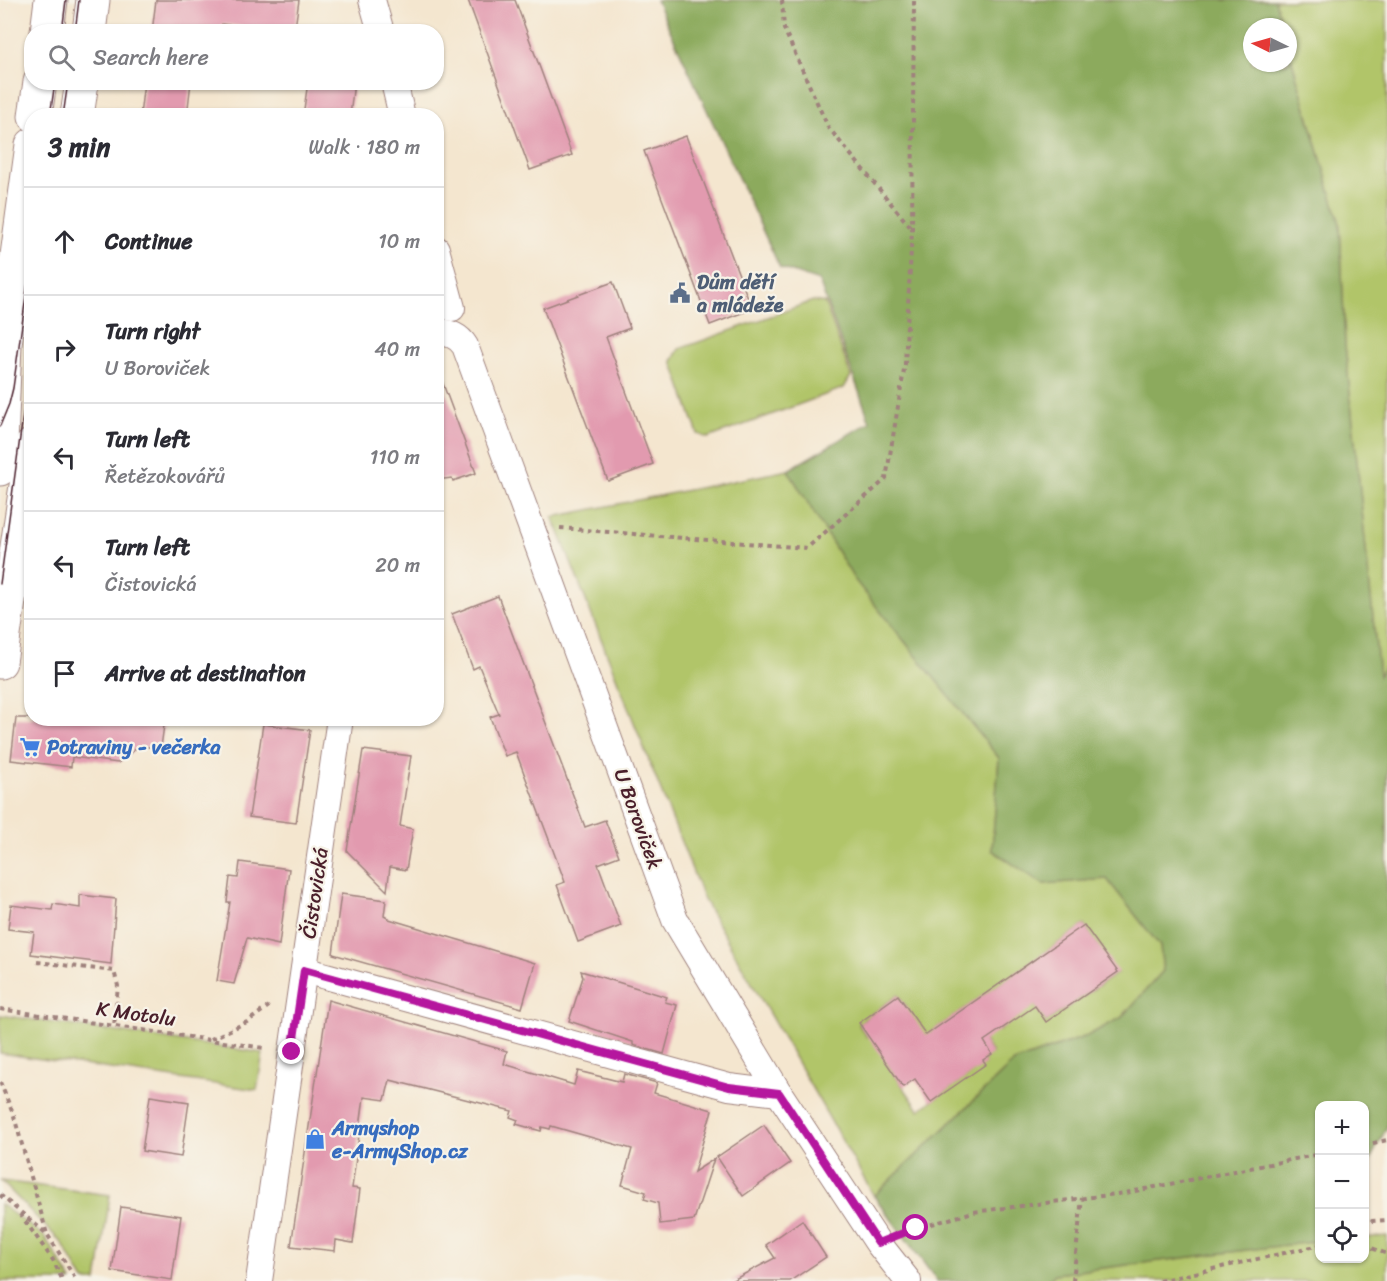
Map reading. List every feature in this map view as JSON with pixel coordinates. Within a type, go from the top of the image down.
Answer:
[{"type":"main road","points":[[48,24],[51,0]]},
{"type":"main road","points":[[89,24],[93,0]]},
{"type":"main road","points":[[36,108],[39,90]]},
{"type":"main road","points":[[78,108],[80,90]]},
{"type":"main road","points":[[0,662],[13,446],[5,344],[24,204]]},
{"type":"street","points":[[372,0],[379,24]]},
{"type":"street","points":[[396,90],[400,108]]},
{"type":"street","points":[[444,278],[452,308]]},
{"type":"street","name":"U Boroviček","points":[[444,333],[453,335],[465,346],[675,920],[779,1093],[878,1243],[908,1281]]},
{"type":"street","name":"Čistovická","points":[[259,1281],[339,726]]},
{"type":"street","points":[[304,970],[729,1087],[779,1093]]},
{"type":"path","points":[[782,0],[784,29],[828,127],[912,230]]},
{"type":"path","points":[[531,525],[807,548],[886,479],[905,364],[912,230],[914,0]]},
{"type":"path","points":[[37,962],[114,971],[118,986],[114,1026]]},
{"type":"path","points":[[210,1040],[247,1022],[276,1000]]},
{"type":"path","name":"K Motolu","points":[[0,1009],[268,1048]]},
{"type":"path","points":[[0,1082],[14,1116],[48,1234],[77,1281]]},
{"type":"path","points":[[1369,1144],[1387,1140]]},
{"type":"path","points":[[878,1243],[916,1228],[973,1212],[1125,1193],[1315,1155]]},
{"type":"path","points":[[0,1196],[48,1234]]},
{"type":"path","points":[[1073,1281],[1082,1198]]},
{"type":"path","points":[[16,1209],[53,1260],[63,1281]]},
{"type":"path","points":[[1369,1224],[1372,1221],[1387,1220]]},
{"type":"path","points":[[1159,1281],[1315,1246]]},
{"type":"path","points":[[1369,1247],[1387,1254]]},
{"type":"green space","points":[[656,0],[1275,0],[1280,18],[1243,18],[1243,72],[1295,72],[1340,224],[1345,345],[1379,676],[1387,663],[1387,1127],[1369,1162],[1369,1101],[1315,1101],[1315,1242],[1055,1274],[1048,1281],[937,1281],[874,1196],[1014,1062],[1087,1036],[1121,1018],[1163,971],[1160,946],[1107,879],[1043,884],[992,850],[999,758],[854,579],[788,470],[870,422],[819,281],[780,268]]},
{"type":"green space","points":[[1275,0],[1387,0],[1387,663],[1379,677],[1345,345],[1340,224],[1295,72],[1297,18],[1280,18]]},
{"type":"green space","points":[[813,301],[825,303],[851,376],[844,388],[708,438],[698,434],[672,361],[679,349]]},
{"type":"green space","points":[[788,470],[855,579],[999,758],[992,850],[1043,884],[1107,879],[1160,946],[1163,971],[1121,1018],[1087,1036],[1014,1062],[874,1196],[704,900],[553,517]],"holes":[[[1084,925],[1117,973],[1046,1022],[1033,1002],[999,1031],[996,1028],[982,1038],[992,1053],[983,1060],[985,1064],[919,1110],[887,1063]],[[898,995],[907,1008],[867,1037],[858,1024]]]},
{"type":"green space","points":[[0,1015],[263,1053],[257,1090],[0,1053]]},
{"type":"green space","points":[[1,1181],[110,1195],[97,1281],[84,1281],[62,1243]]},
{"type":"green space","points":[[0,1204],[44,1236],[72,1281],[0,1281]]},
{"type":"green space","points":[[1387,1236],[1387,1281],[1048,1281],[1055,1274],[1315,1242],[1315,1263],[1369,1263],[1369,1238]]},
{"type":"building","points":[[156,0],[299,0],[296,24],[153,24]]},
{"type":"building","points":[[468,0],[515,0],[572,155],[530,170]]},
{"type":"building","points":[[143,90],[190,90],[188,108],[141,108]]},
{"type":"building","points":[[307,90],[353,90],[351,108],[304,108]]},
{"type":"building","points":[[686,136],[752,309],[710,325],[644,151]]},
{"type":"building","points":[[613,282],[630,328],[606,337],[653,464],[608,481],[543,308]]},
{"type":"building","points":[[444,387],[476,473],[453,481],[452,478],[444,479]]},
{"type":"building","points":[[498,596],[585,827],[605,820],[619,856],[598,864],[621,926],[578,942],[557,885],[565,882],[516,752],[505,756],[490,717],[499,714],[479,666],[473,669],[452,614]]},
{"type":"building","points":[[16,718],[24,718],[24,726],[164,726],[161,747],[138,747],[118,763],[72,757],[71,767],[11,760]]},
{"type":"building","points":[[263,726],[310,730],[296,823],[249,817]]},
{"type":"building","points":[[363,750],[411,756],[400,826],[413,829],[406,870],[390,867],[387,891],[347,851]]},
{"type":"building","points":[[240,862],[289,869],[279,945],[247,938],[234,984],[217,981],[230,902],[227,902],[230,877],[238,878]]},
{"type":"building","points":[[341,894],[386,900],[384,916],[389,919],[535,963],[522,1008],[333,954]]},
{"type":"building","points":[[80,895],[116,899],[111,964],[31,954],[34,932],[8,929],[11,905],[52,910],[53,904],[80,908]]},
{"type":"building","points":[[1084,925],[1118,972],[1046,1022],[1035,1006],[984,1041],[992,1054],[983,1060],[986,1064],[931,1102],[915,1079],[903,1087],[859,1023],[898,995],[926,1035]]},
{"type":"building","points":[[581,971],[667,997],[665,1002],[677,1005],[664,1054],[569,1021],[583,977]]},
{"type":"building","points":[[328,1000],[507,1051],[504,1064],[574,1085],[578,1071],[622,1082],[624,1074],[657,1083],[654,1093],[712,1110],[694,1172],[714,1159],[694,1220],[660,1224],[658,1203],[644,1199],[646,1192],[622,1185],[632,1149],[551,1126],[550,1129],[542,1127],[541,1131],[516,1124],[518,1120],[510,1117],[512,1111],[390,1080],[385,1100],[364,1097],[352,1188],[360,1189],[353,1243],[336,1240],[335,1251],[291,1246]]},
{"type":"building","points":[[150,1096],[189,1102],[181,1157],[142,1151]]},
{"type":"building","points":[[764,1125],[790,1163],[743,1196],[717,1157]]},
{"type":"building","points":[[121,1207],[181,1216],[172,1280],[112,1271]]},
{"type":"building","points":[[802,1220],[826,1257],[790,1281],[731,1281],[775,1258],[766,1245]]},
{"type":"tram line","points":[[63,24],[66,0]]},
{"type":"tram line","points":[[76,24],[79,0]]},
{"type":"tram line","points":[[51,108],[54,90]]},
{"type":"tram line","points":[[64,108],[67,90]]},
{"type":"tram line","points":[[0,426],[13,388],[24,310]]},
{"type":"tram line","points":[[0,584],[24,408]]},
{"type":"place","name":"Dům dětí a mládeže","points":[[680,293]]},
{"type":"place","name":"Potraviny - večerka","points":[[30,747]]},
{"type":"place","name":"Armyshop e-ArmyShop.cz","points":[[315,1139]]},
{"type":"route","points":[[292,1052],[304,970],[729,1087],[779,1093],[878,1243],[916,1228]]}]
